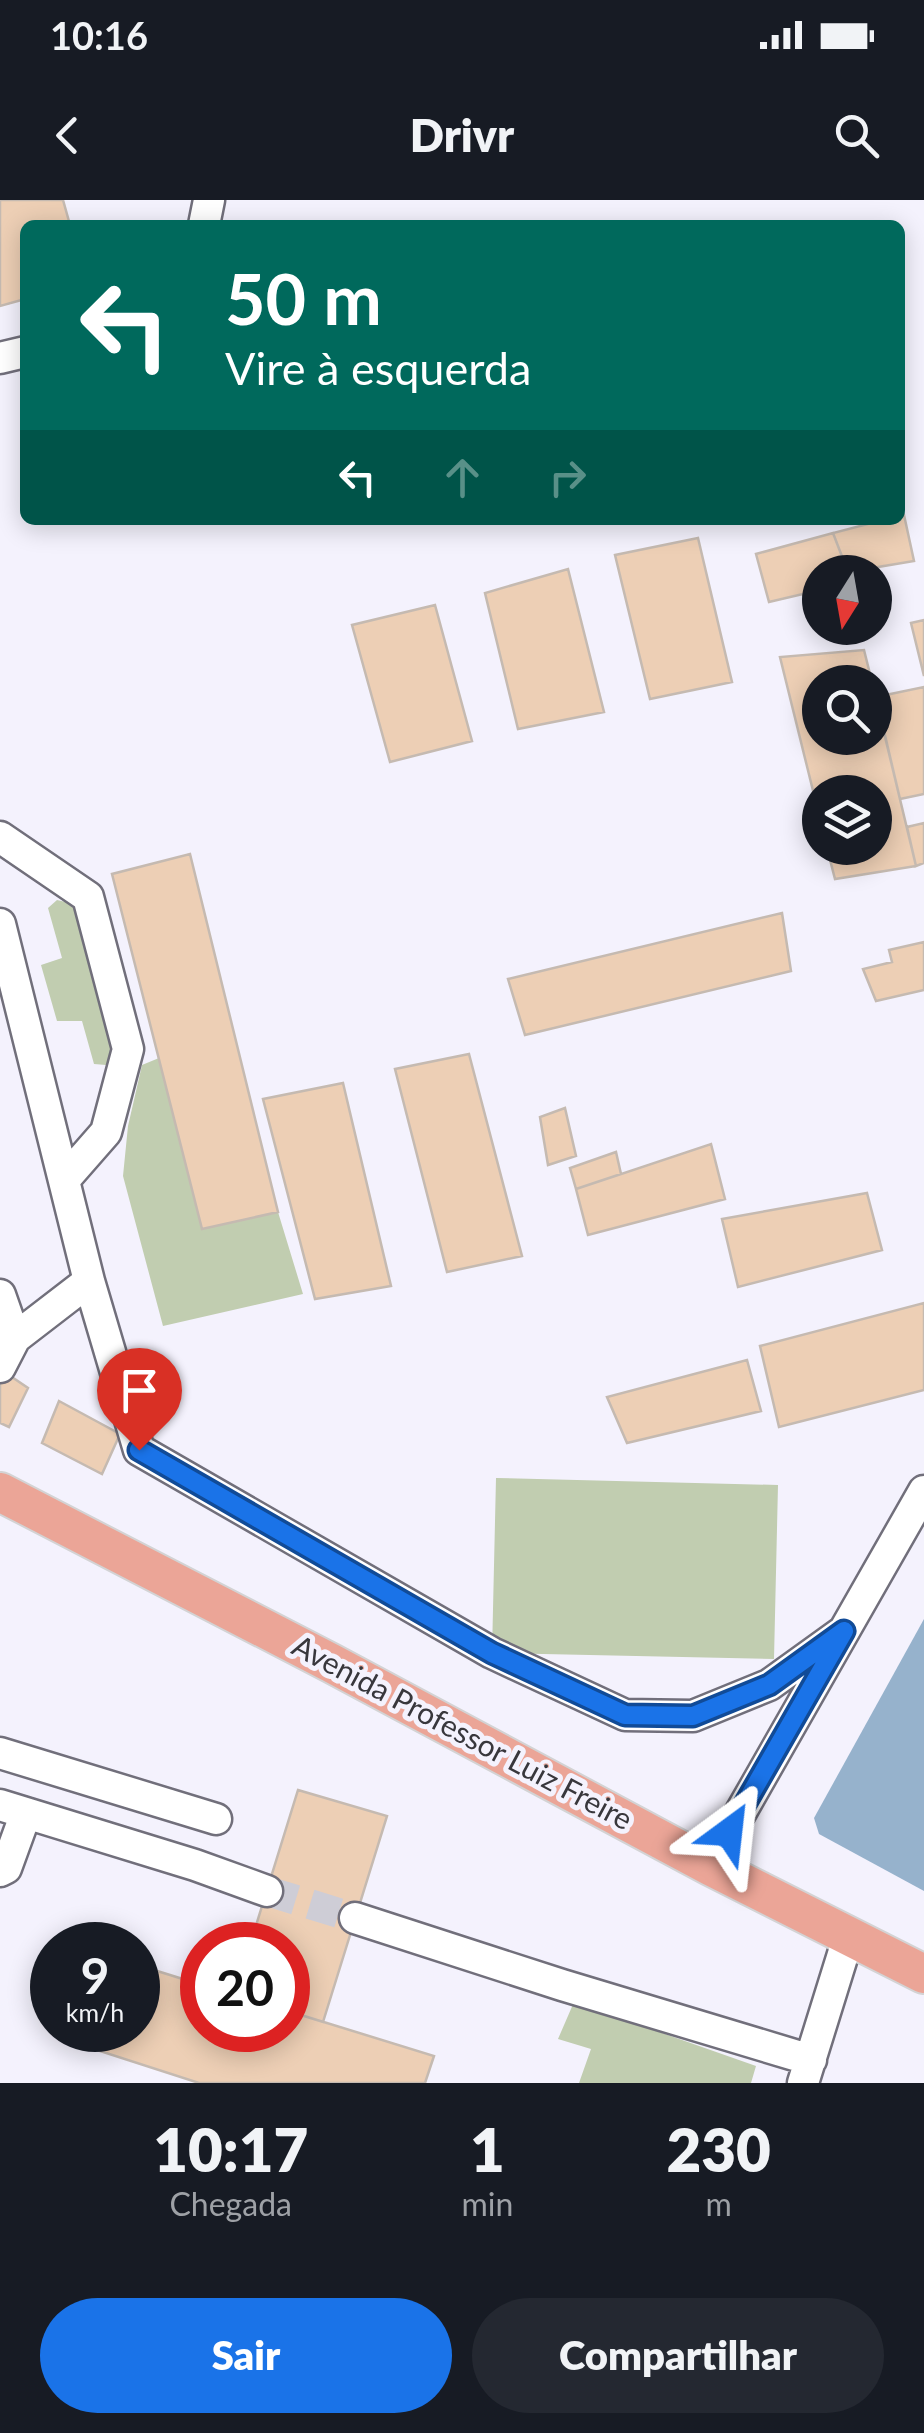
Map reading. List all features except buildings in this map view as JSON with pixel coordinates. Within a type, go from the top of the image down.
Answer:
[{"type":"main road","name":"Avenida Professor Luiz Freire","points":[[0,1492],[710,1866],[924,1974]]},
{"type":"lane","points":[[0,838],[88,897],[128,1049],[106,1132],[64,1180]]},
{"type":"lane","points":[[0,924],[89,1280],[139,1450],[492,1653],[625,1715],[693,1716],[769,1685],[844,1631]]},
{"type":"lane","points":[[8,1338],[89,1280]]},
{"type":"lane","points":[[0,1294],[8,1338],[0,1367]]},
{"type":"lane","points":[[710,1866],[924,1490]]},
{"type":"lane","points":[[0,1753],[216,1819]]},
{"type":"lane","points":[[0,1871],[6,1868],[13,1809],[267,1891]]},
{"type":"lane","points":[[355,1918],[562,1985],[807,2072],[849,1936]]},
{"type":"green space","points":[[57,900],[76,908],[112,1051],[106,1065],[94,1064],[82,1021],[57,1021],[41,965],[62,958],[48,908]]},
{"type":"green space","points":[[159,1058],[202,1229],[278,1212],[303,1294],[163,1326],[123,1176],[128,1126],[142,1065]]},
{"type":"green space","points":[[496,1478],[778,1485],[774,1659],[492,1653]]},
{"type":"green space","points":[[574,2002],[756,2066],[751,2083],[579,2083],[591,2049],[558,2039]]},
{"type":"water","points":[[924,1619],[924,1891],[819,1834],[814,1818]]},
{"type":"tunnel","points":[[267,1891],[355,1918]]},
{"type":"route","points":[[139,1450],[492,1653],[625,1715],[693,1716],[769,1685],[844,1631],[729,1832]]}]
